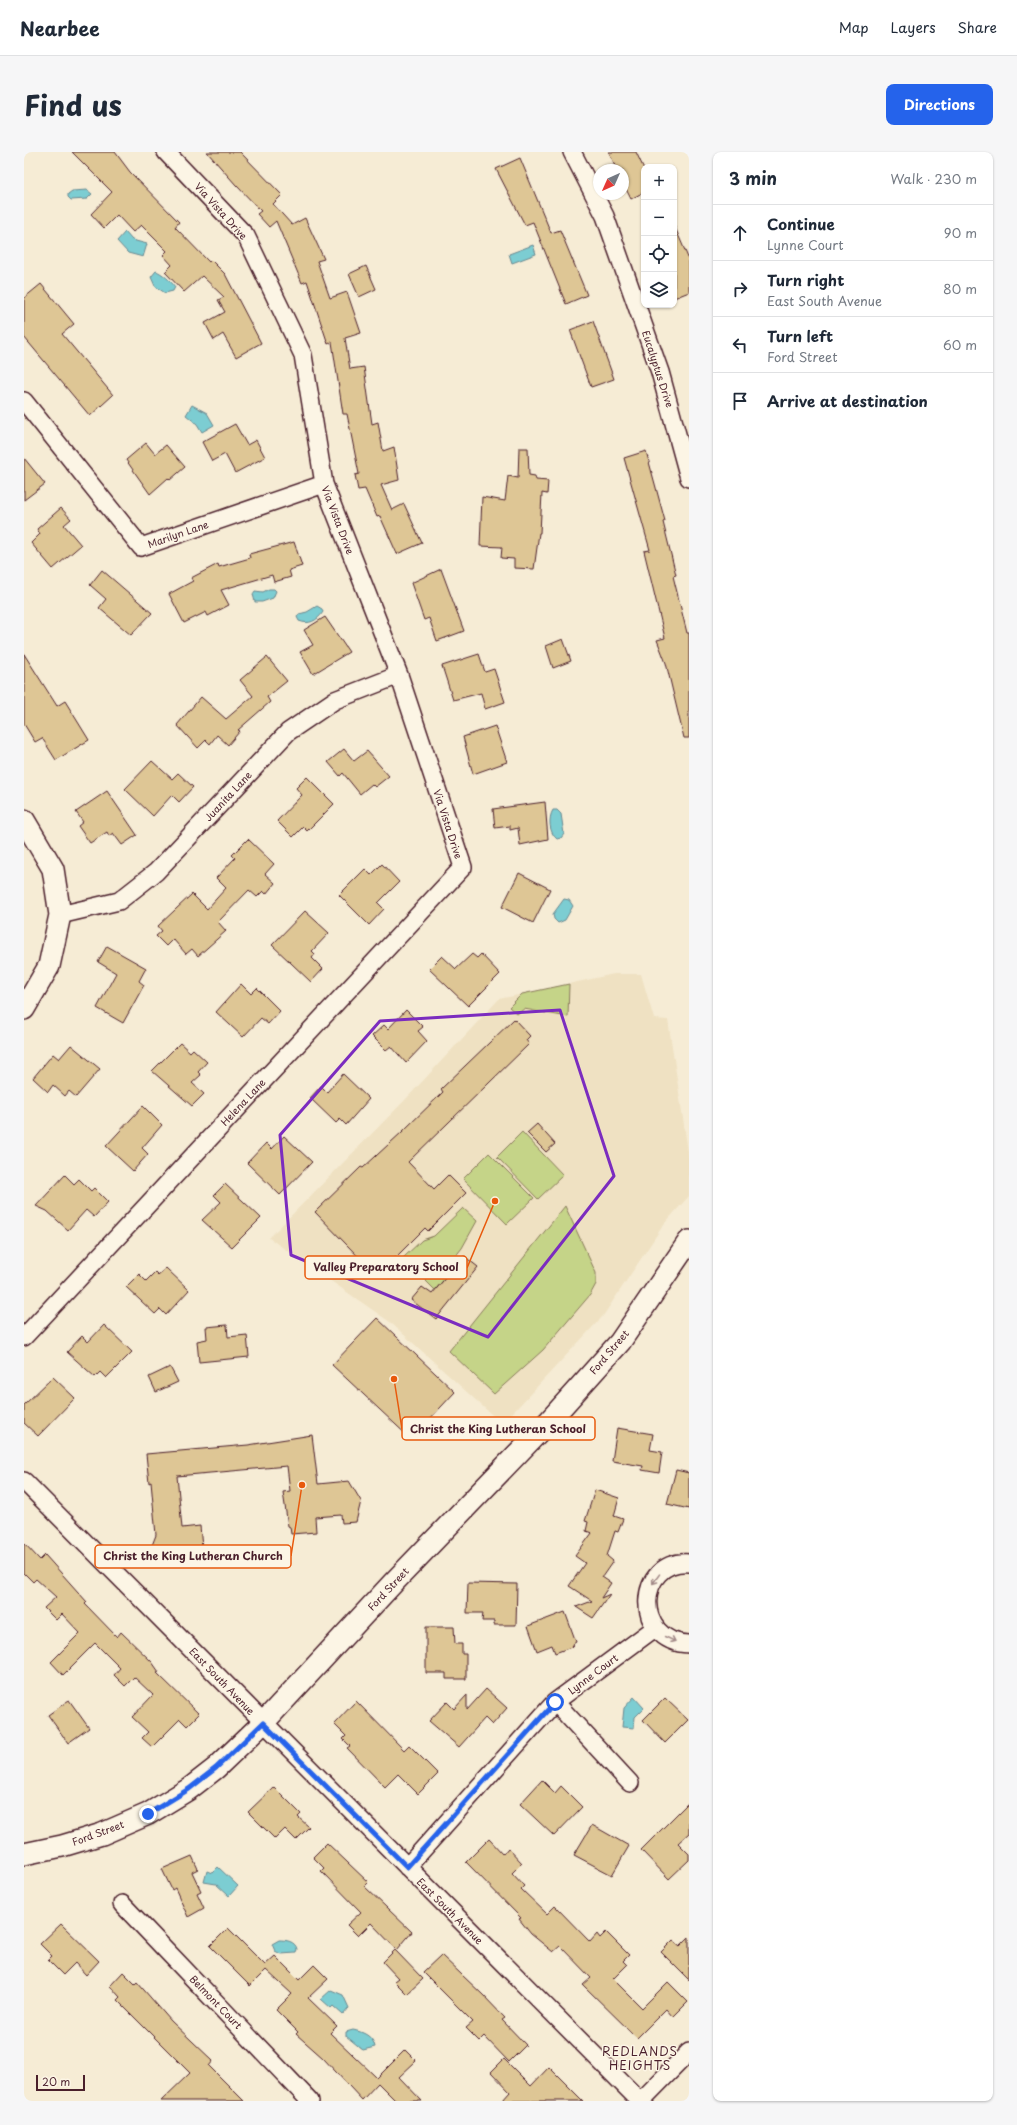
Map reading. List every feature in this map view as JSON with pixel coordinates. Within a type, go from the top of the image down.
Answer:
[{"type":"street","name":"Via Vista Drive","points":[[166,152],[246,236],[303,355],[324,484],[399,675],[463,867]]},
{"type":"street","name":"Eucalyptus Drive","points":[[572,152],[605,216],[660,372],[689,478]]},
{"type":"street","name":"Marilyn Lane","points":[[24,401],[141,547],[324,484]]},
{"type":"street","name":"Juanita Lane","points":[[60,915],[119,902],[156,872],[288,732],[336,700],[399,675]]},
{"type":"street","points":[[24,820],[53,869],[60,915],[49,966],[24,1009]]},
{"type":"street","name":"Helena Lane","points":[[24,1337],[463,867]]},
{"type":"street","name":"Ford Street","points":[[24,1854],[62,1846],[102,1834],[148,1814],[189,1789],[210,1772],[263,1723],[393,1583],[550,1420],[615,1347],[689,1241]]},
{"type":"street","name":"East South Avenue","points":[[24,1481],[263,1723],[641,2101]]},
{"type":"street","points":[[689,1564],[676,1565],[667,1569],[653,1582],[647,1601],[648,1610],[655,1628],[665,1637],[676,1642],[689,1644]]},
{"type":"street","name":"Lynne Court","points":[[407,1867],[555,1702],[655,1628]]},
{"type":"street","points":[[555,1702],[630,1783]]},
{"type":"street","name":"Belmont Court","points":[[122,1904],[310,2101]]},
{"type":"street","points":[[641,2101],[689,2052]]},
{"type":"highlighted area","points":[[560,1010],[614,1176],[488,1337],[291,1255],[280,1135],[380,1021]]},
{"type":"shaded area","points":[[614,974],[641,974],[654,1019],[668,1020],[689,1158],[689,1196],[664,1224],[603,1316],[502,1424],[390,1322],[269,1238],[406,1099],[499,999]]},
{"type":"green space","points":[[569,984],[568,1017],[524,1009],[517,1014],[509,1007],[522,994]]},
{"type":"green space","points":[[522,1132],[563,1175],[538,1199],[497,1157]]},
{"type":"green space","points":[[489,1153],[534,1198],[507,1224],[463,1179]]},
{"type":"green space","points":[[565,1206],[596,1273],[596,1284],[590,1295],[543,1350],[494,1394],[449,1351]]},
{"type":"green space","points":[[463,1208],[477,1221],[462,1248],[442,1273],[446,1277],[435,1290],[403,1258],[422,1240],[434,1236]]},
{"type":"water","points":[[87,190],[92,194],[87,199],[71,200],[68,197],[68,194],[72,191]]},
{"type":"water","points":[[125,232],[132,240],[147,244],[143,257],[128,253],[117,241]]},
{"type":"water","points":[[533,245],[536,254],[512,263],[509,254]]},
{"type":"water","points":[[156,271],[164,275],[175,287],[173,291],[165,293],[155,286],[151,277]]},
{"type":"water","points":[[192,405],[207,413],[214,425],[202,432],[197,424],[186,415]]},
{"type":"water","points":[[269,589],[274,589],[276,591],[273,598],[262,602],[255,602],[253,594],[255,591],[263,592]]},
{"type":"water","points":[[317,606],[322,609],[323,612],[318,618],[306,623],[299,621],[297,617],[299,614],[307,612]]},
{"type":"water","points":[[553,810],[557,810],[561,814],[564,834],[561,838],[557,839],[552,833],[550,825],[550,817]]},
{"type":"water","points":[[564,899],[569,900],[573,906],[565,920],[558,923],[554,919],[553,914]]},
{"type":"water","points":[[634,1697],[644,1708],[635,1717],[634,1728],[622,1727],[624,1708]]},
{"type":"water","points":[[218,1867],[238,1886],[229,1896],[216,1884],[204,1882],[207,1871],[212,1873]]},
{"type":"water","points":[[279,1940],[294,1944],[297,1949],[296,1953],[281,1954],[275,1951],[272,1944]]},
{"type":"water","points":[[331,1990],[343,1995],[349,2008],[343,2015],[333,2006],[331,2008],[321,1999]]},
{"type":"water","points":[[353,2030],[370,2037],[375,2047],[363,2050],[346,2036],[346,2032]]},
{"type":"building","points":[[72,152],[115,152],[130,172],[179,222],[175,227],[209,262],[211,260],[225,274],[261,343],[236,357],[223,334],[214,340],[205,323],[225,312],[218,300],[224,297],[202,276],[184,292],[165,272],[172,265],[163,255],[167,251],[141,225],[133,232],[117,215],[104,228],[91,214],[112,192]]},
{"type":"building","points":[[207,152],[240,152],[282,195],[273,204],[292,225],[305,218],[324,259],[317,261],[330,298],[347,292],[361,333],[345,338],[350,369],[364,367],[372,424],[378,422],[383,451],[394,447],[399,480],[381,485],[392,510],[404,504],[422,543],[397,554],[380,516],[377,517],[365,489],[358,490],[355,475],[359,474],[347,414],[343,414],[332,342],[328,344],[307,281],[302,283],[276,221],[269,227],[257,214],[261,211]]},
{"type":"building","points":[[609,152],[636,152],[642,164],[641,194],[631,199],[629,195],[629,164],[614,164]]},
{"type":"building","points":[[520,158],[551,233],[560,230],[587,295],[566,304],[533,222],[525,225],[496,169]]},
{"type":"building","points":[[677,232],[689,260],[689,292],[677,297]]},
{"type":"building","points":[[366,266],[376,289],[359,297],[349,274]]},
{"type":"building","points":[[41,284],[74,324],[62,334],[113,395],[90,416],[24,337],[24,298]]},
{"type":"building","points":[[593,321],[614,379],[591,387],[570,330]]},
{"type":"building","points":[[235,424],[247,445],[256,440],[265,457],[235,473],[225,454],[212,461],[202,442]]},
{"type":"building","points":[[146,443],[155,454],[166,445],[185,467],[170,480],[168,478],[150,494],[126,460]]},
{"type":"building","points":[[519,448],[528,448],[529,475],[535,476],[536,480],[548,481],[547,494],[542,493],[540,533],[534,569],[514,568],[514,559],[501,558],[502,547],[480,546],[482,497],[505,501],[508,476],[518,478]]},
{"type":"building","points":[[646,451],[665,521],[663,522],[676,575],[673,576],[687,633],[689,633],[689,738],[684,738],[666,663],[657,640],[665,638],[644,551],[650,550],[624,458]]},
{"type":"building","points":[[24,458],[45,484],[24,500]]},
{"type":"building","points":[[61,508],[71,519],[64,525],[81,545],[53,569],[31,543],[40,534],[37,529]]},
{"type":"building","points":[[294,542],[302,566],[289,570],[291,577],[274,582],[272,575],[221,590],[229,605],[208,616],[206,612],[184,623],[169,594],[193,581],[191,578],[218,564],[219,567],[250,558],[249,554]]},
{"type":"building","points":[[441,569],[464,631],[437,641],[429,618],[424,620],[411,583]]},
{"type":"building","points":[[102,570],[152,613],[131,635],[99,608],[106,599],[90,585]]},
{"type":"building","points":[[325,617],[349,652],[313,674],[300,652],[313,645],[304,630]]},
{"type":"building","points":[[563,639],[571,661],[553,668],[546,646]]},
{"type":"building","points":[[24,654],[57,706],[65,701],[89,740],[56,760],[42,738],[35,742],[24,724]]},
{"type":"building","points":[[479,654],[485,672],[494,669],[505,702],[485,709],[481,693],[453,700],[442,666]]},
{"type":"building","points":[[267,657],[287,681],[267,697],[270,702],[238,730],[240,731],[228,745],[217,735],[210,744],[206,740],[198,748],[177,725],[201,697],[226,719],[253,696],[240,680]]},
{"type":"building","points":[[495,726],[507,762],[473,774],[463,737]]},
{"type":"building","points":[[344,749],[354,761],[367,751],[389,776],[375,787],[372,784],[360,794],[343,773],[340,776],[328,762]]},
{"type":"building","points":[[152,761],[172,779],[178,773],[193,787],[179,802],[172,795],[153,816],[125,789]]},
{"type":"building","points":[[307,777],[334,804],[307,831],[303,827],[293,837],[277,821],[302,795],[296,788]]},
{"type":"building","points":[[107,791],[137,835],[122,845],[113,833],[109,836],[107,832],[90,843],[78,826],[83,822],[76,812]]},
{"type":"building","points":[[545,802],[548,839],[520,845],[518,828],[510,830],[510,826],[495,828],[493,809]]},
{"type":"building","points":[[248,839],[274,864],[265,874],[275,883],[266,894],[263,891],[257,897],[249,890],[218,922],[226,931],[198,956],[192,949],[186,954],[173,939],[166,946],[156,936],[162,931],[158,926],[192,894],[207,909],[226,888],[216,878],[235,858],[232,855]]},
{"type":"building","points":[[382,864],[399,882],[378,903],[384,909],[369,925],[339,895],[365,869],[371,875]]},
{"type":"building","points":[[519,873],[550,889],[533,923],[502,907]]},
{"type":"building","points":[[305,911],[329,933],[312,951],[315,954],[312,958],[323,969],[311,982],[272,945]]},
{"type":"building","points":[[107,946],[146,968],[139,981],[144,985],[123,1023],[97,1008],[116,973],[98,962]]},
{"type":"building","points":[[472,954],[477,958],[481,954],[500,974],[468,1006],[429,969],[442,956],[456,969]]},
{"type":"building","points":[[241,984],[251,994],[257,988],[280,1011],[268,1024],[261,1018],[243,1037],[216,1012]]},
{"type":"building","points":[[406,1010],[423,1027],[418,1031],[427,1041],[406,1063],[391,1046],[386,1050],[372,1036],[384,1025],[388,1029]]},
{"type":"building","points":[[514,1019],[530,1036],[526,1040],[529,1044],[408,1162],[434,1189],[448,1175],[466,1193],[428,1231],[425,1228],[377,1276],[315,1212],[361,1167],[363,1168],[402,1132],[443,1092],[441,1089]]},
{"type":"building","points":[[180,1043],[190,1052],[193,1049],[207,1062],[198,1072],[201,1075],[192,1083],[204,1094],[192,1106],[152,1071]]},
{"type":"building","points":[[71,1045],[100,1069],[76,1097],[69,1091],[65,1096],[53,1085],[48,1092],[33,1078],[53,1054],[59,1059]]},
{"type":"building","points":[[343,1074],[369,1099],[346,1125],[340,1119],[336,1123],[310,1098],[321,1086],[327,1092]]},
{"type":"building","points":[[143,1106],[162,1125],[142,1148],[148,1154],[133,1171],[106,1146]]},
{"type":"building","points":[[537,1124],[555,1144],[546,1152],[527,1133]]},
{"type":"building","points":[[284,1136],[312,1162],[280,1195],[247,1163],[266,1143],[272,1149]]},
{"type":"building","points":[[65,1175],[74,1184],[79,1179],[91,1191],[94,1188],[108,1202],[94,1217],[86,1210],[68,1230],[47,1211],[36,1206]]},
{"type":"building","points":[[225,1184],[261,1218],[232,1247],[202,1220],[221,1202],[214,1195]]},
{"type":"building","points":[[464,1256],[478,1267],[436,1319],[411,1300],[422,1287],[432,1294]]},
{"type":"building","points":[[166,1268],[189,1290],[166,1315],[160,1309],[155,1314],[126,1287],[139,1274],[146,1281],[155,1272],[158,1275]]},
{"type":"building","points":[[377,1318],[455,1392],[411,1439],[332,1365]]},
{"type":"building","points":[[104,1325],[132,1352],[106,1378],[100,1372],[95,1377],[67,1352],[82,1336],[88,1342]]},
{"type":"building","points":[[227,1325],[228,1337],[247,1335],[249,1357],[199,1362],[197,1341],[207,1339],[206,1327]]},
{"type":"building","points":[[170,1367],[178,1382],[156,1392],[149,1377]]},
{"type":"building","points":[[53,1377],[75,1398],[38,1436],[24,1423],[24,1405]]},
{"type":"building","points":[[617,1428],[653,1434],[650,1450],[662,1452],[659,1473],[642,1470],[643,1466],[612,1461]]},
{"type":"building","points":[[312,1435],[318,1484],[349,1481],[361,1501],[356,1522],[342,1523],[341,1515],[315,1517],[316,1532],[291,1534],[290,1527],[288,1526],[283,1492],[290,1491],[287,1466],[177,1476],[182,1528],[200,1526],[203,1559],[161,1563],[151,1548],[156,1535],[151,1482],[149,1483],[146,1454],[248,1445]]},
{"type":"building","points":[[676,1470],[689,1473],[689,1509],[667,1504]]},
{"type":"building","points":[[595,1490],[619,1498],[614,1516],[623,1519],[618,1532],[615,1531],[607,1556],[613,1561],[602,1577],[611,1583],[601,1598],[610,1594],[593,1618],[576,1607],[592,1601],[569,1586],[585,1563],[575,1556],[592,1533],[586,1531],[588,1522],[585,1521]]},
{"type":"building","points":[[24,1543],[40,1560],[45,1555],[87,1602],[85,1604],[117,1637],[121,1632],[152,1662],[159,1672],[157,1673],[199,1714],[187,1726],[180,1719],[152,1747],[142,1738],[148,1732],[132,1717],[153,1695],[134,1677],[125,1686],[114,1675],[120,1668],[95,1643],[63,1675],[51,1662],[80,1633],[62,1614],[56,1620],[44,1608],[56,1597],[36,1579],[33,1582],[24,1573]]},
{"type":"building","points":[[468,1583],[517,1584],[516,1625],[494,1625],[494,1621],[482,1621],[483,1613],[467,1613]]},
{"type":"building","points":[[565,1612],[576,1642],[573,1644],[574,1646],[555,1653],[552,1645],[537,1651],[528,1626]]},
{"type":"building","points":[[426,1627],[454,1627],[455,1644],[462,1644],[462,1654],[466,1654],[466,1679],[446,1679],[446,1673],[426,1673]]},
{"type":"building","points":[[486,1689],[507,1708],[492,1725],[485,1718],[459,1747],[429,1721],[447,1702],[454,1709],[467,1695],[467,1710]]},
{"type":"building","points":[[665,1698],[688,1720],[665,1743],[643,1720]]},
{"type":"building","points":[[69,1700],[89,1728],[68,1743],[48,1715]]},
{"type":"building","points":[[356,1701],[404,1750],[409,1745],[438,1774],[418,1794],[398,1774],[385,1787],[347,1748],[350,1746],[343,1739],[346,1736],[334,1724]]},
{"type":"building","points":[[542,1780],[555,1793],[561,1786],[582,1807],[554,1836],[520,1804]]},
{"type":"building","points":[[274,1787],[301,1814],[298,1817],[309,1827],[296,1840],[285,1829],[275,1839],[248,1812]]},
{"type":"building","points":[[689,1802],[689,1833],[678,1843],[689,1854],[689,1860],[669,1879],[641,1850]]},
{"type":"building","points":[[592,1825],[629,1846],[612,1875],[574,1855]]},
{"type":"building","points":[[489,1839],[503,1854],[508,1848],[522,1863],[512,1873],[524,1886],[521,1889],[547,1914],[555,1906],[590,1942],[597,1934],[600,1938],[606,1932],[629,1955],[623,1961],[627,1965],[613,1979],[642,2008],[668,1982],[688,2002],[673,2017],[666,2009],[637,2038],[583,1985],[591,1978],[560,1946],[553,1952],[531,1934],[519,1919],[521,1918],[466,1862]]},
{"type":"building","points":[[327,1843],[368,1882],[364,1886],[412,1932],[397,1950],[371,1923],[358,1936],[347,1925],[361,1912],[321,1871],[324,1868],[313,1857]]},
{"type":"building","points":[[192,1856],[198,1869],[192,1872],[201,1891],[197,1893],[204,1908],[188,1917],[175,1888],[172,1890],[162,1869]]},
{"type":"building","points":[[61,1924],[99,1961],[86,1975],[75,1963],[63,1975],[48,1960],[52,1956],[40,1944]]},
{"type":"building","points":[[228,1928],[265,1965],[275,1956],[299,1980],[314,1965],[328,1979],[308,1998],[337,2026],[330,2033],[377,2078],[405,2050],[416,2061],[399,2077],[422,2101],[396,2101],[378,2083],[362,2100],[323,2058],[296,2034],[298,2032],[276,2010],[292,1994],[266,1970],[250,1986],[210,1946]]},
{"type":"building","points":[[689,1937],[689,1980],[661,1952],[673,1940],[680,1946]]},
{"type":"building","points":[[395,1950],[423,1979],[407,1994],[394,1981],[398,1978],[383,1962]]},
{"type":"building","points":[[441,1955],[505,2018],[502,2020],[526,2045],[509,2062],[484,2036],[479,2041],[466,2028],[473,2022],[423,1972]]},
{"type":"building","points":[[123,1972],[135,1984],[137,1982],[171,2021],[213,2061],[209,2066],[244,2101],[161,2101],[190,2073],[117,2000],[120,1997],[110,1986]]},
{"type":"building","points":[[504,2059],[531,2086],[549,2067],[583,2101],[502,2101],[510,2092],[491,2072]]},
{"type":"place","name":"Valley Preparatory School","points":[[495,1201]]},
{"type":"place","name":"Christ the King Lutheran School","points":[[394,1379]]},
{"type":"place","name":"Christ the King Lutheran Church","points":[[302,1485]]},
{"type":"district","name":"REDLANDS HEIGHTS","points":[[640,2059]]},
{"type":"route","points":[[148,1814],[189,1789],[216,1768],[263,1723],[407,1867],[555,1702]]}]
